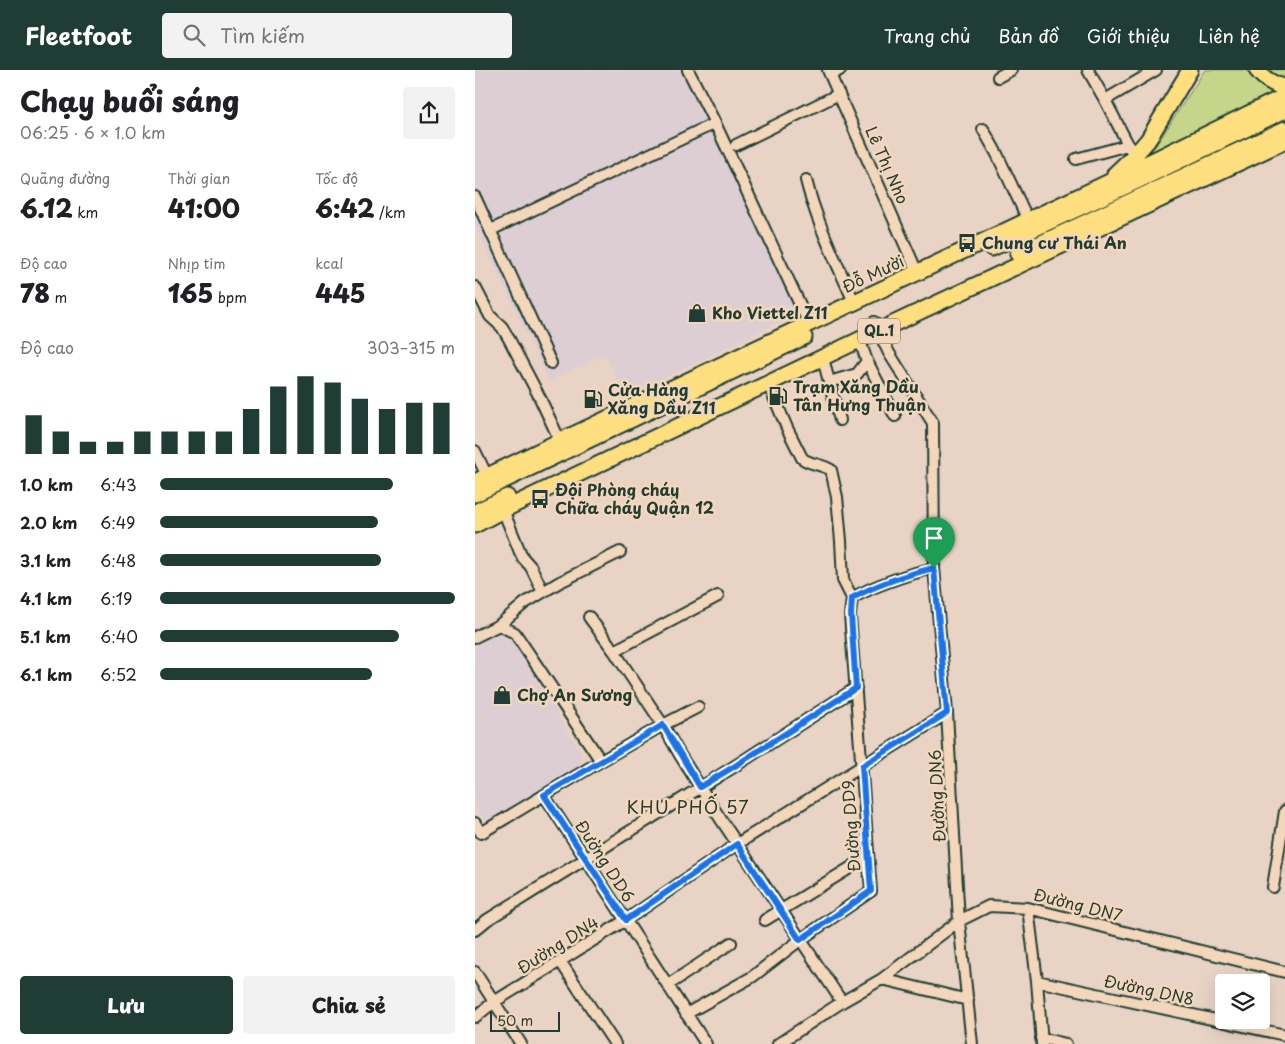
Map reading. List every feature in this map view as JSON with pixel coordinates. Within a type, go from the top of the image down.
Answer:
[{"type":"highway","points":[[1074,210],[1103,185],[1131,151],[1148,140],[1190,70]]},
{"type":"highway","points":[[1257,70],[1267,80],[1277,86],[1285,87]]},
{"type":"highway","name":"Đỗ Mười","points":[[475,494],[919,276],[1027,220],[1285,96]]},
{"type":"highway","name":"Đỗ Mười","points":[[481,479],[854,302],[1074,210],[1285,110]]},
{"type":"highway","name":"QL.1","points":[[475,525],[823,358],[858,340],[875,327],[1285,129]]},
{"type":"highway","name":"QL.1","points":[[475,512],[875,327],[1285,141]]},
{"type":"highway","points":[[1103,185],[1139,180]]},
{"type":"street","points":[[688,70],[715,123],[809,324]]},
{"type":"street","points":[[829,73],[840,70]]},
{"type":"street","points":[[999,77],[1011,70]]},
{"type":"street","points":[[1075,159],[1131,151],[1088,70]]},
{"type":"street","points":[[1105,100],[1156,70]]},
{"type":"street","name":"Lê Thị Nho","points":[[829,73],[919,276]]},
{"type":"street","points":[[736,145],[839,94]]},
{"type":"street","points":[[491,230],[715,123]]},
{"type":"street","points":[[983,129],[997,154],[1027,220]]},
{"type":"street","points":[[806,180],[812,204],[824,235],[854,302]]},
{"type":"street","points":[[475,197],[551,363]]},
{"type":"street","points":[[475,287],[490,316],[502,327],[508,337],[560,441]]},
{"type":"street","name":"Đường DN6","points":[[875,327],[933,424],[934,568],[947,713],[959,921],[972,1044]]},
{"type":"street","points":[[858,340],[895,416]]},
{"type":"street","points":[[823,358],[840,420]]},
{"type":"street","points":[[829,382],[857,374],[867,361]]},
{"type":"street","points":[[768,383],[802,458],[806,462],[822,465],[831,470],[837,497],[843,580],[852,598],[873,587],[934,568]]},
{"type":"street","points":[[475,451],[481,479]]},
{"type":"street","points":[[503,510],[520,552],[531,567],[543,592]]},
{"type":"street","points":[[475,637],[499,625],[525,603],[558,583],[620,552]]},
{"type":"street","points":[[614,651],[718,596]]},
{"type":"street","name":"Đường DD9","points":[[800,940],[871,891],[851,615],[852,598]]},
{"type":"street","points":[[589,617],[663,725],[700,787],[842,1002]]},
{"type":"street","points":[[499,625],[515,633],[601,761]]},
{"type":"street","points":[[475,930],[487,920],[735,766],[856,688]]},
{"type":"street","points":[[475,823],[478,836],[601,761],[698,707]]},
{"type":"street","points":[[862,766],[947,713]]},
{"type":"street","name":"Đường DN4","points":[[475,1017],[494,1002],[626,920],[737,844],[862,766]]},
{"type":"street","name":"Đường DD6","points":[[544,795],[706,1044]]},
{"type":"street","points":[[1273,887],[1285,811]]},
{"type":"street","points":[[765,920],[868,857]]},
{"type":"street","name":"Đường DN7","points":[[778,1044],[842,1002],[882,979],[959,921],[989,906],[1028,908],[1285,972]]},
{"type":"street","points":[[1028,908],[1042,1041],[1066,1044]]},
{"type":"street","points":[[686,1014],[752,977],[800,940]]},
{"type":"street","points":[[668,985],[731,943]]},
{"type":"street","points":[[560,961],[615,1044]]},
{"type":"street","points":[[475,972],[521,1044]]},
{"type":"street","points":[[882,979],[968,1000]]},
{"type":"street","name":"Đường DN8","points":[[1037,981],[1285,1035]]},
{"type":"shaded area","points":[[475,70],[694,70],[809,307],[625,397],[605,354],[549,381],[475,225]]},
{"type":"shaded area","points":[[498,632],[511,639],[581,753],[580,765],[491,820],[482,818],[475,806],[475,644]]},
{"type":"green space","points":[[1205,70],[1247,70],[1260,85],[1279,95],[1146,158],[1161,138]]},
{"type":"green space","points":[[1263,70],[1285,70],[1285,81]]},
{"type":"place","name":"Chung cư Thái An","points":[[967,243]]},
{"type":"place","name":"Kho Viettel Z11","points":[[697,313]]},
{"type":"place","name":"Trạm Xăng Dầu Tân Hưng Thuận","points":[[778,396]]},
{"type":"place","name":"Cửa Hàng Xăng Dầu Z11","points":[[593,399]]},
{"type":"place","name":"Đội Phòng cháy Chữa cháy Quận 12","points":[[540,499]]},
{"type":"place","name":"Chợ An Sương","points":[[502,695]]},
{"type":"district","name":"KHU PHỐ 57","points":[[688,808]]},
{"type":"route","points":[[934,568],[947,713],[862,766],[871,891],[800,940],[737,844],[626,920],[544,795],[663,725],[700,787],[856,688],[851,615],[852,598],[873,587],[934,568]]}]
